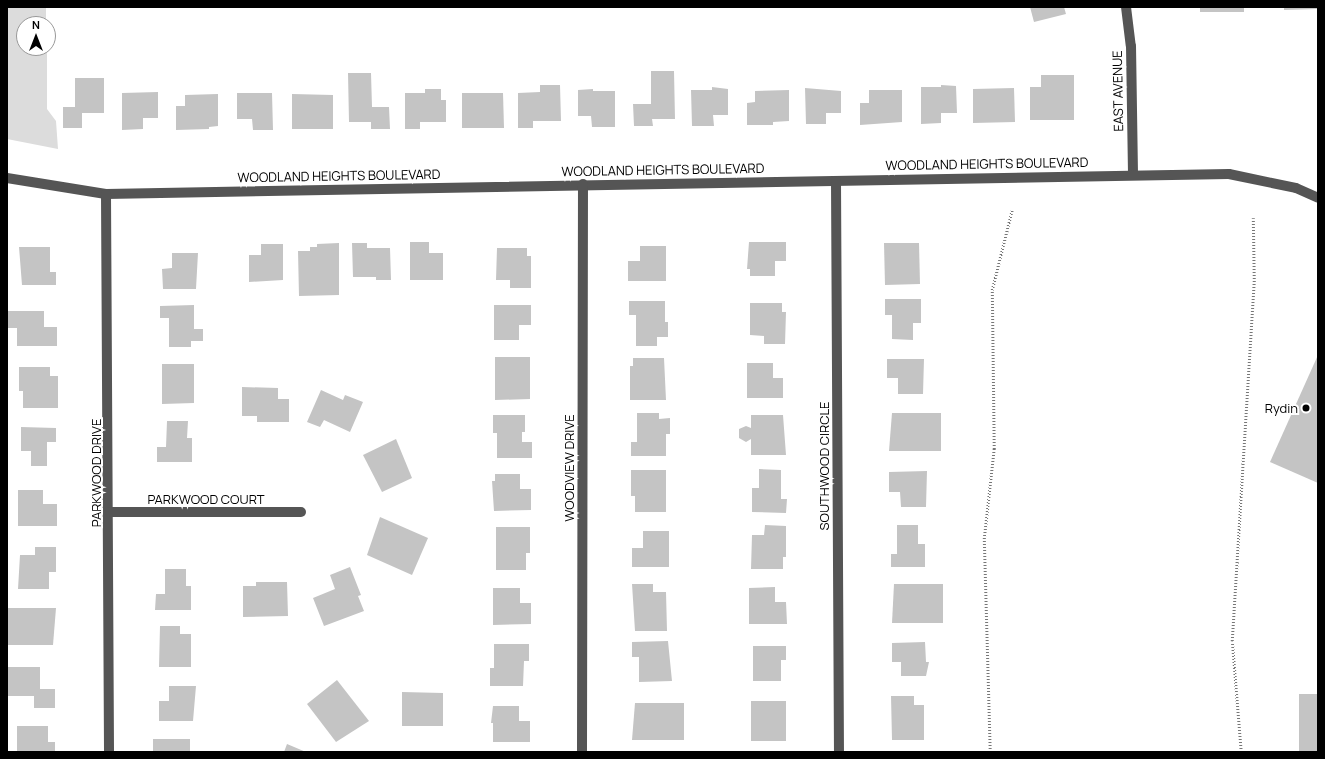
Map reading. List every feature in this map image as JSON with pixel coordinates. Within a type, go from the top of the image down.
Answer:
[{"type":"street","name":"EAST AVENUE","points":[[1126,7],[1131,46],[1133,174]]},
{"type":"street","name":"WOODLAND HEIGHTS BOULEVARD","points":[[7,178],[106,194],[583,184],[836,181],[1133,174],[1228,174],[1296,188],[1318,198]]},
{"type":"street","name":"SOUTHWOOD CIRCLE","points":[[836,181],[839,752]]},
{"type":"street","name":"WOODVIEW DRIVE","points":[[582,752],[583,184]]},
{"type":"street","name":"PARKWOOD DRIVE","points":[[106,194],[110,512],[110,752]]},
{"type":"street","name":"PARKWOOD COURT","points":[[110,512],[301,512]]},
{"type":"path","points":[[990,752],[984,539],[994,449],[992,290],[1012,210]]},
{"type":"path","points":[[1241,752],[1232,641],[1254,279],[1253,218]]},
{"type":"shaded area","points":[[7,7],[46,7],[46,16],[16,16],[16,56],[47,56],[47,109],[56,121],[58,149],[7,139]]},
{"type":"building","points":[[1030,7],[1064,7],[1066,14],[1034,22]]},
{"type":"building","points":[[1200,7],[1244,7],[1244,12],[1200,12]]},
{"type":"building","points":[[1284,7],[1318,7],[1318,9],[1284,10]]},
{"type":"building","points":[[651,71],[674,71],[675,119],[652,119],[653,126],[634,126],[633,104],[651,104]]},
{"type":"building","points":[[348,73],[371,73],[372,107],[389,107],[390,129],[371,129],[371,122],[349,122]]},
{"type":"building","points":[[1041,75],[1074,75],[1074,120],[1030,120],[1030,87],[1041,87]]},
{"type":"building","points":[[75,78],[104,78],[104,113],[82,113],[82,128],[63,128],[63,107],[75,107]]},
{"type":"building","points":[[540,85],[560,85],[561,121],[533,121],[533,128],[518,128],[518,93],[540,92]]},
{"type":"building","points":[[941,85],[956,86],[957,113],[941,113],[941,123],[921,124],[921,87],[941,87]]},
{"type":"building","points":[[712,87],[728,89],[728,115],[713,115],[714,126],[692,126],[691,90],[712,90]]},
{"type":"building","points":[[805,88],[841,91],[841,113],[826,113],[826,124],[806,124]]},
{"type":"building","points":[[1014,88],[1015,122],[973,123],[973,89]]},
{"type":"building","points":[[425,89],[441,89],[441,100],[446,100],[446,122],[420,122],[420,129],[405,129],[405,93],[425,93]]},
{"type":"building","points":[[593,89],[593,91],[615,91],[615,127],[592,127],[591,116],[578,116],[578,90]]},
{"type":"building","points":[[789,90],[789,121],[773,122],[773,125],[747,125],[747,103],[755,102],[755,91]]},
{"type":"building","points":[[869,90],[902,90],[902,122],[860,125],[860,103],[869,103]]},
{"type":"building","points":[[158,92],[158,118],[143,118],[143,129],[122,130],[122,93]]},
{"type":"building","points":[[237,93],[272,93],[273,130],[253,130],[252,119],[237,119]]},
{"type":"building","points":[[462,93],[503,93],[504,128],[462,128]]},
{"type":"building","points":[[218,94],[218,126],[209,127],[209,129],[176,130],[176,106],[185,106],[185,95]]},
{"type":"building","points":[[292,94],[333,95],[333,129],[292,129]]},
{"type":"building","points":[[410,242],[429,242],[429,253],[443,253],[443,280],[410,280]]},
{"type":"building","points":[[749,242],[786,242],[786,261],[775,261],[775,276],[750,276],[750,269],[747,269]]},
{"type":"building","points":[[339,243],[339,295],[299,296],[298,251],[310,251],[310,247],[317,247],[317,244]]},
{"type":"building","points":[[352,243],[367,243],[367,248],[390,248],[391,280],[376,280],[376,277],[353,277]]},
{"type":"building","points":[[884,243],[919,243],[920,284],[885,285]]},
{"type":"building","points":[[261,244],[283,244],[283,280],[249,282],[249,255],[261,255]]},
{"type":"building","points":[[640,246],[666,246],[666,281],[628,281],[628,261],[640,261]]},
{"type":"building","points":[[19,247],[50,247],[50,272],[56,272],[56,285],[22,285]]},
{"type":"building","points":[[497,248],[527,248],[527,256],[531,256],[531,288],[510,288],[510,280],[496,280]]},
{"type":"building","points":[[172,253],[198,253],[196,289],[163,289],[162,269],[172,268]]},
{"type":"building","points":[[885,299],[921,299],[921,323],[913,323],[913,340],[892,339],[892,315],[885,315]]},
{"type":"building","points":[[629,301],[665,301],[665,322],[668,322],[668,337],[657,337],[657,346],[636,346],[636,315],[629,315]]},
{"type":"building","points":[[750,303],[782,303],[782,312],[786,312],[785,344],[764,344],[764,336],[750,335]]},
{"type":"building","points":[[194,305],[194,329],[203,329],[203,341],[191,341],[191,347],[169,347],[169,318],[160,318],[160,306]]},
{"type":"building","points":[[494,305],[531,305],[531,325],[519,325],[519,340],[494,340]]},
{"type":"building","points":[[8,311],[44,311],[44,327],[57,327],[57,346],[17,346],[17,328],[8,328]]},
{"type":"building","name":"Rydin","points":[[1318,355],[1318,483],[1270,462]]},
{"type":"building","points":[[495,357],[530,357],[530,399],[495,400]]},
{"type":"building","points":[[633,358],[664,358],[666,400],[630,400],[630,366],[633,366]]},
{"type":"building","points":[[887,359],[924,359],[923,394],[898,394],[898,378],[887,378]]},
{"type":"building","points":[[747,363],[773,363],[773,378],[783,378],[783,398],[747,398]]},
{"type":"building","points":[[162,364],[194,364],[194,403],[162,404]]},
{"type":"building","points":[[19,367],[50,367],[50,376],[58,376],[58,408],[23,408],[23,391],[19,391]]},
{"type":"building","points":[[242,387],[278,388],[278,399],[289,399],[289,422],[257,422],[257,416],[242,416]]},
{"type":"building","points":[[321,390],[343,400],[345,395],[363,402],[350,432],[324,420],[320,427],[307,422]]},
{"type":"building","points":[[637,413],[659,413],[659,419],[670,418],[670,434],[666,434],[666,456],[631,456],[631,442],[637,442]]},
{"type":"building","points":[[892,413],[941,413],[941,451],[889,451]]},
{"type":"building","points":[[493,415],[525,415],[525,432],[522,432],[522,442],[532,442],[532,458],[497,458],[497,433],[493,433]]},
{"type":"building","points":[[751,415],[783,415],[786,455],[751,455],[751,439],[746,442],[739,438],[739,429],[746,426],[751,428]]},
{"type":"building","points":[[167,421],[188,421],[187,438],[192,438],[192,462],[157,462],[157,447],[166,447]]},
{"type":"building","points":[[21,427],[56,428],[56,442],[47,442],[47,466],[31,466],[31,451],[21,451]]},
{"type":"building","points":[[396,439],[412,478],[382,492],[363,455]]},
{"type":"building","points":[[759,469],[781,470],[781,499],[787,499],[786,513],[752,512],[752,488],[759,488]]},
{"type":"building","points":[[631,470],[666,470],[666,512],[635,512],[635,496],[631,496]]},
{"type":"building","points":[[927,471],[926,507],[901,507],[900,492],[889,492],[889,472]]},
{"type":"building","points":[[495,474],[520,474],[520,489],[531,489],[531,510],[494,511],[492,481],[495,481]]},
{"type":"building","points":[[18,490],[43,490],[43,504],[57,504],[57,526],[18,526]]},
{"type":"building","points":[[380,517],[428,538],[412,575],[367,555]]},
{"type":"building","points":[[765,525],[786,526],[786,557],[783,557],[783,569],[751,569],[752,535],[764,535]]},
{"type":"building","points":[[897,525],[918,525],[918,544],[925,544],[925,567],[891,567],[891,554],[897,554]]},
{"type":"building","points":[[496,527],[530,527],[530,553],[526,553],[526,570],[496,570]]},
{"type":"building","points":[[643,531],[669,531],[669,567],[632,567],[632,548],[643,548]]},
{"type":"building","points":[[35,547],[56,547],[56,572],[49,572],[49,589],[18,589],[20,555],[35,555]]},
{"type":"building","points":[[350,567],[361,595],[358,596],[364,611],[324,626],[313,598],[335,589],[330,575]]},
{"type":"building","points":[[165,569],[186,569],[186,586],[191,586],[191,610],[155,610],[156,594],[165,594]]},
{"type":"building","points":[[256,582],[287,582],[288,616],[243,617],[243,586],[256,586]]},
{"type":"building","points":[[632,584],[653,584],[653,592],[666,592],[667,631],[635,631]]},
{"type":"building","points":[[894,584],[943,584],[943,623],[892,623]]},
{"type":"building","points":[[775,587],[775,602],[786,602],[787,624],[749,624],[749,588]]},
{"type":"building","points":[[493,588],[520,588],[520,603],[531,603],[531,624],[493,625]]},
{"type":"building","points":[[7,608],[56,608],[53,645],[7,645]]},
{"type":"building","points":[[160,626],[180,626],[180,634],[191,634],[191,667],[159,667]]},
{"type":"building","points":[[668,641],[672,681],[639,682],[639,657],[632,657],[632,642]]},
{"type":"building","points":[[925,642],[926,662],[929,662],[926,676],[901,676],[901,662],[892,662],[892,643]]},
{"type":"building","points":[[494,644],[529,644],[529,661],[524,661],[523,686],[490,686],[490,668],[494,668]]},
{"type":"building","points":[[753,646],[786,646],[786,660],[781,660],[781,681],[753,681]]},
{"type":"building","points":[[7,667],[40,667],[40,689],[55,689],[55,708],[34,708],[34,696],[7,696]]},
{"type":"building","points":[[337,680],[369,721],[336,742],[307,704]]},
{"type":"building","points":[[169,686],[196,686],[193,721],[159,721],[159,701],[169,701]]},
{"type":"building","points":[[402,692],[443,693],[443,726],[402,726]]},
{"type":"building","points":[[1299,694],[1318,694],[1318,752],[1299,752]]},
{"type":"building","points":[[891,696],[914,696],[914,705],[924,705],[924,740],[892,740]]},
{"type":"building","points":[[751,701],[786,701],[786,741],[751,741]]},
{"type":"building","points":[[635,703],[684,703],[684,740],[632,740]]},
{"type":"building","points":[[493,706],[519,706],[519,721],[530,721],[530,742],[493,742],[493,723],[491,723]]},
{"type":"building","points":[[17,726],[48,726],[48,742],[55,742],[55,752],[17,752]]},
{"type":"building","points":[[153,739],[190,739],[190,752],[153,752]]},
{"type":"building","points":[[287,744],[306,752],[284,752]]},
{"type":"place","name":"Rydin","points":[[1306,408]]}]
